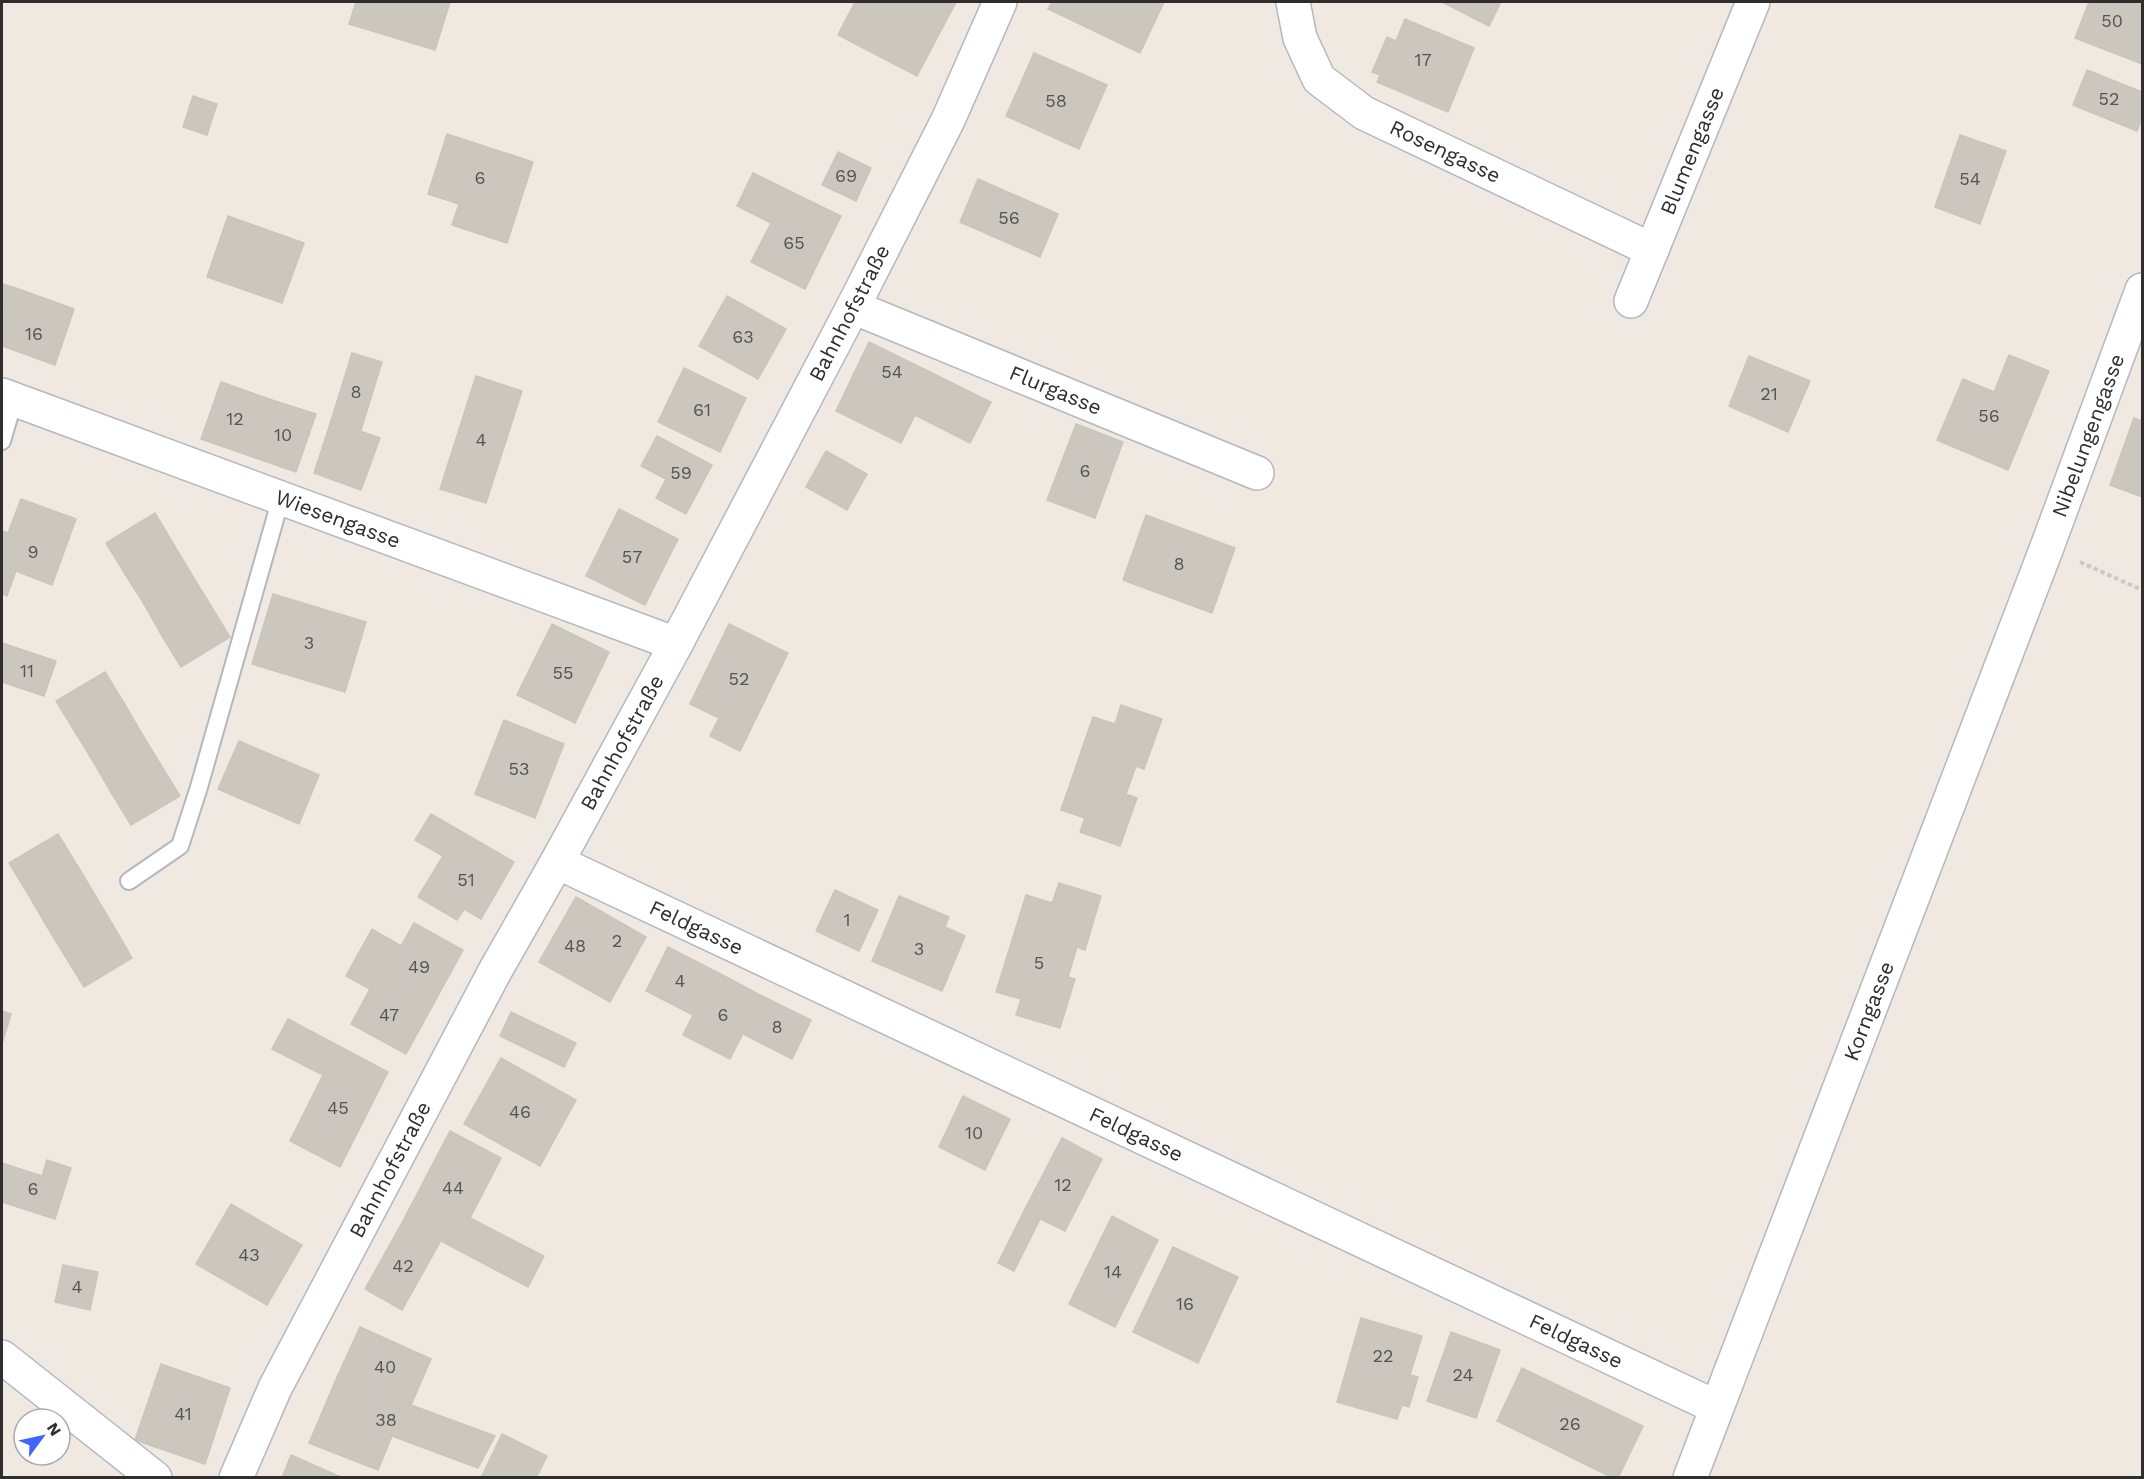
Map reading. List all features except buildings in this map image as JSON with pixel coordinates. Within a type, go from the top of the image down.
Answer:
[{"type":"street","name":"Bahnhofstraße","points":[[236,1478],[274,1388],[495,971],[676,644],[853,307],[948,120],[1000,2]]},
{"type":"street","name":"Rosengasse","points":[[1293,2],[1300,38],[1319,79],[1364,113],[1652,250]]},
{"type":"street","name":"Blumengasse","points":[[1631,301],[1753,2]]},
{"type":"street","name":"Nibelungengasse","points":[[2047,547],[2142,290]]},
{"type":"street","name":"Flurgasse","points":[[853,307],[1257,473]]},
{"type":"street","name":"Wiesengasse","points":[[8,397],[676,644]]},
{"type":"street","name":"Korngasse","points":[[1690,1478],[2047,547]]},
{"type":"street","name":"Feldgasse","points":[[557,862],[1716,1407]]},
{"type":"street","points":[[2,1357],[155,1478]]},
{"type":"lane","points":[[2,441],[8,397]]},
{"type":"lane","points":[[129,881],[180,846],[199,787],[281,498]]},
{"type":"path","points":[[2047,547],[2142,590]]}]
